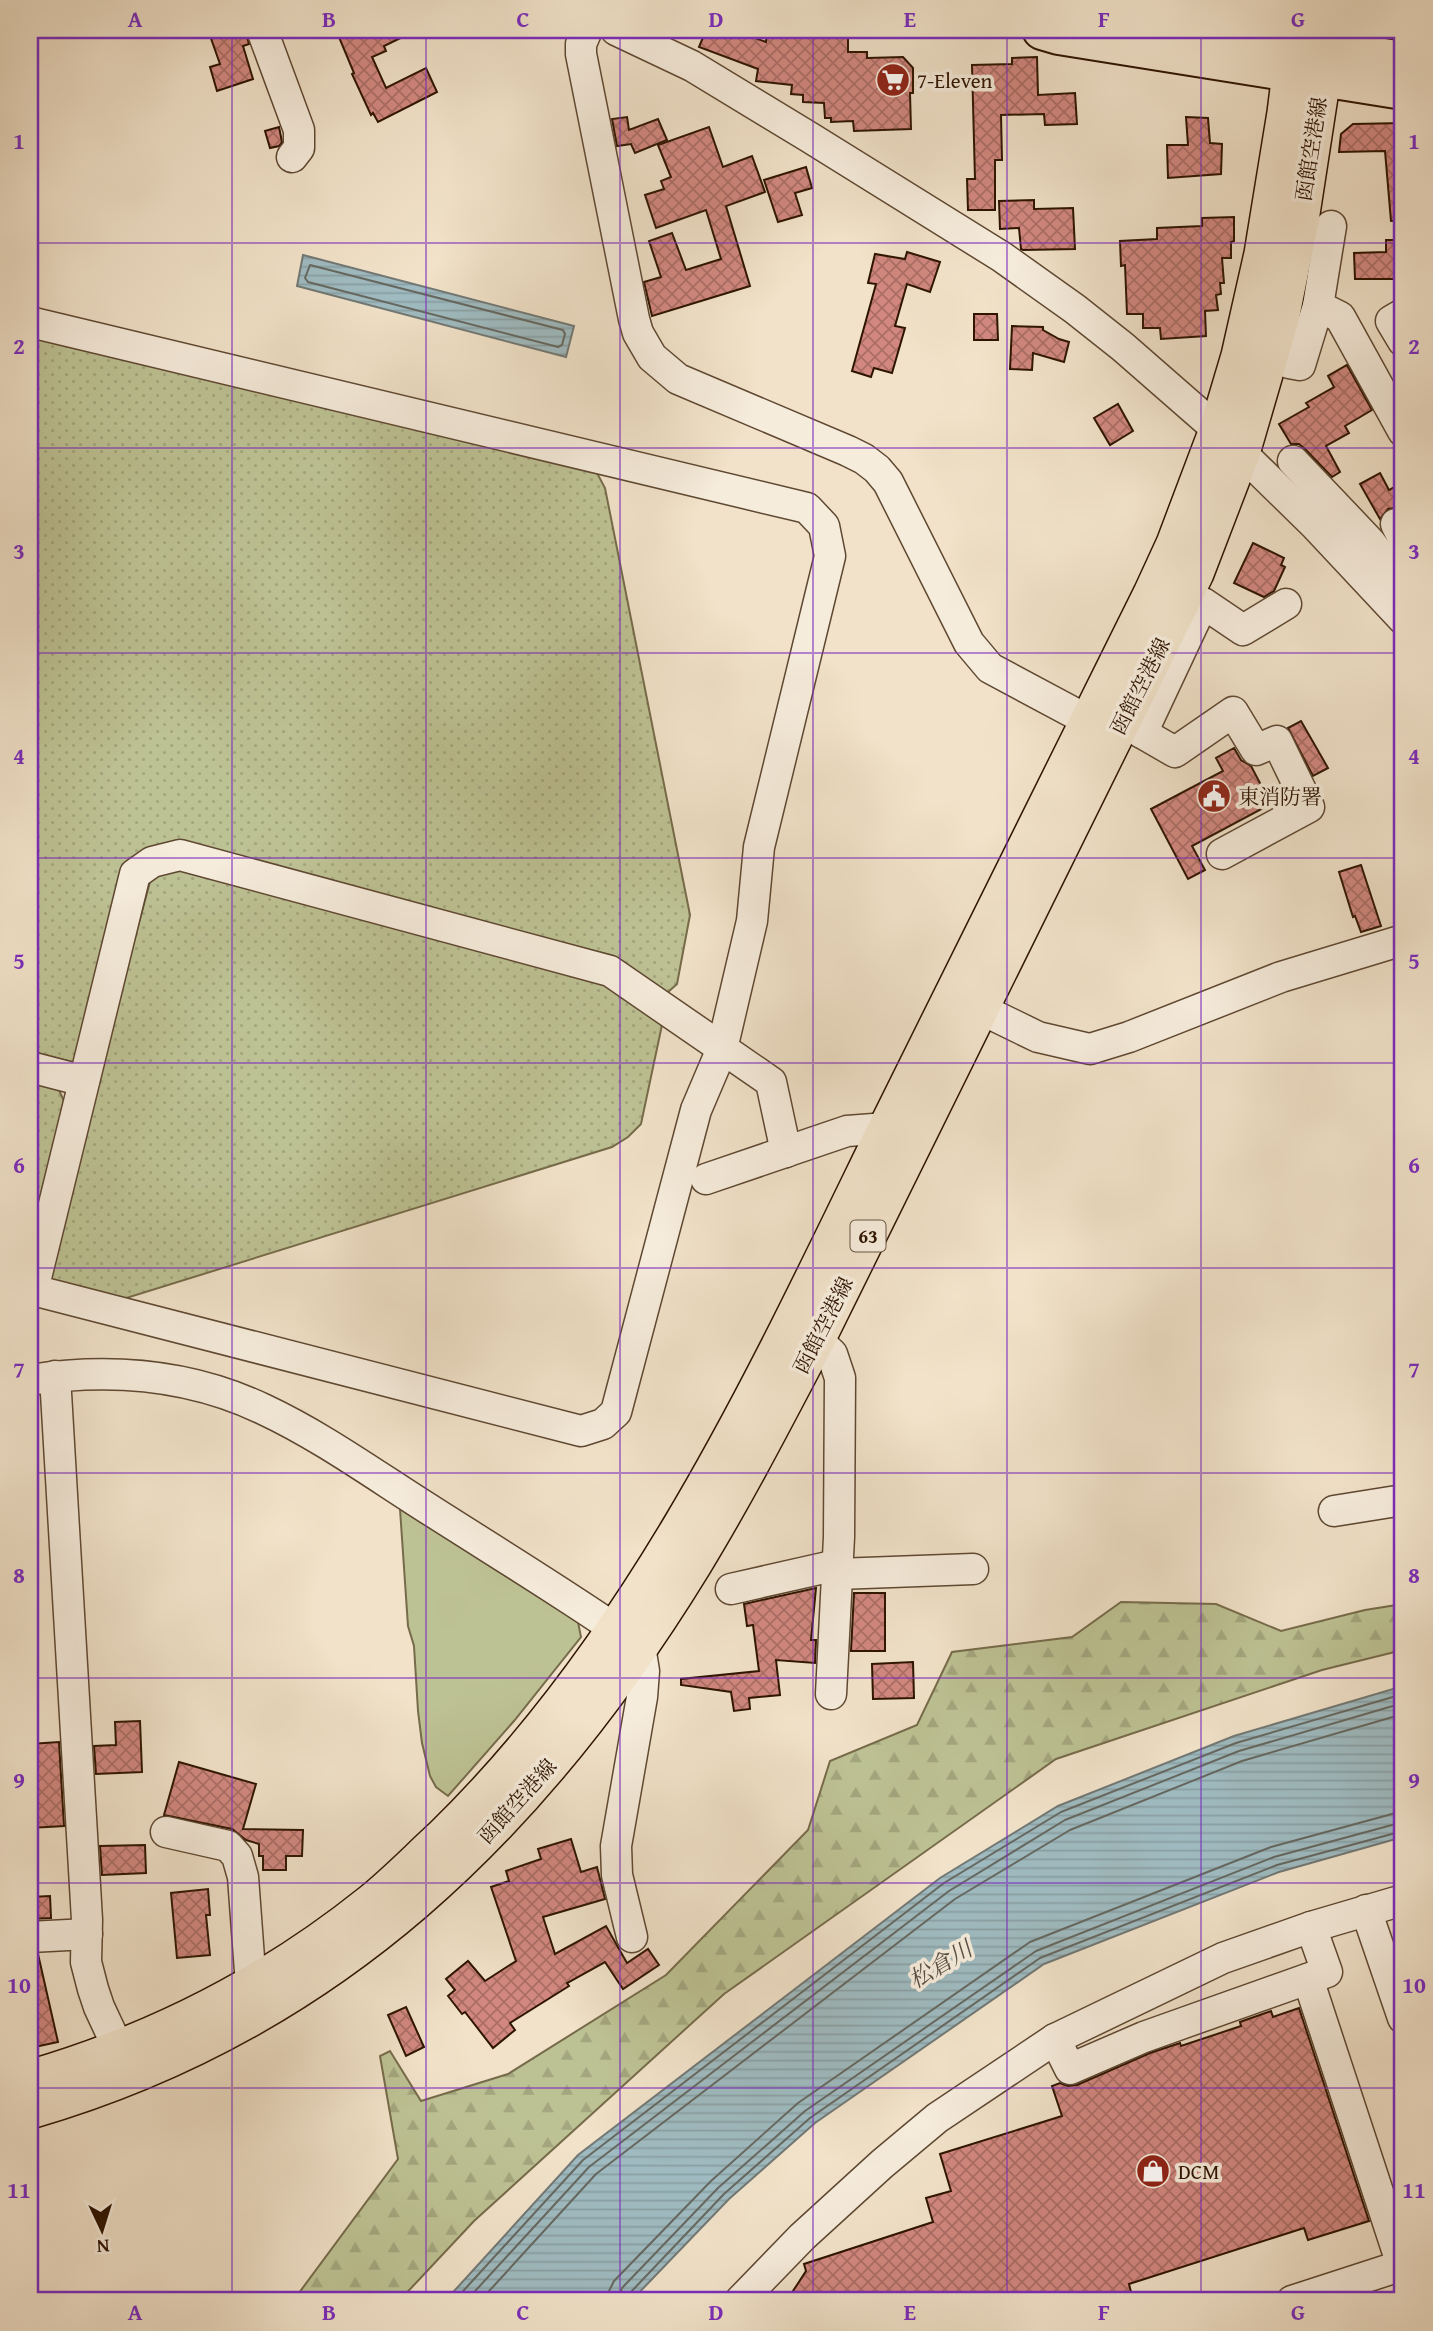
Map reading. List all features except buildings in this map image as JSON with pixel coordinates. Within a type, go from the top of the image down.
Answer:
[{"type":"highway","points":[[1042,30],[1059,35],[1307,65],[1403,61]]},
{"type":"highway","points":[[1203,30],[1307,65],[1403,90]]},
{"type":"main road","name":"函館空港線","points":[[30,2110],[126,2062],[184,2021],[256,1999],[334,1930],[372,1902],[466,1814],[542,1727],[628,1638],[668,1549],[707,1480],[805,1329],[966,1001],[1112,720],[1175,544],[1270,361],[1300,220],[1307,65]]},
{"type":"main road","name":"函館空港線","points":[[30,2079],[126,2062]]},
{"type":"street","points":[[262,30],[299,130],[299,148],[292,157]]},
{"type":"street","points":[[587,30],[581,44],[584,67],[634,319],[638,333],[652,357],[678,379],[848,451],[877,469],[895,494],[969,643],[978,656],[997,672],[1112,720],[1175,752],[1233,712],[1256,750],[1277,741],[1309,807],[1222,854]]},
{"type":"street","points":[[616,30],[692,66],[1002,257],[1075,309],[1123,347],[1230,442],[1315,526],[1402,604]]},
{"type":"street","points":[[1289,362],[1300,365],[1318,306],[1331,226]]},
{"type":"street","points":[[1318,306],[1340,317],[1403,431]]},
{"type":"street","points":[[1403,314],[1391,321],[1403,341]]},
{"type":"street","points":[[30,322],[807,508],[824,526],[831,556],[759,846],[752,921],[723,1049],[696,1110],[616,1412],[603,1424],[580,1431],[31,1290],[135,874],[152,862],[180,855],[610,971],[723,1049],[771,1082],[783,1139]]},
{"type":"street","points":[[1293,461],[1370,542],[1402,604]]},
{"type":"street","points":[[1112,720],[1203,603],[1243,630],[1286,604]]},
{"type":"street","points":[[966,1001],[1038,1037],[1090,1049],[1129,1037],[1281,977],[1403,940]]},
{"type":"street","points":[[30,1067],[85,1080]]},
{"type":"street","points":[[706,1179],[783,1139],[848,1131],[902,1133]]},
{"type":"street","points":[[805,1329],[832,1354],[839,1378],[837,1569],[831,1694]]},
{"type":"street","points":[[126,2062],[99,2007],[86,1962],[87,1934],[42,1378],[118,1373],[154,1377],[191,1384],[263,1409],[323,1442],[628,1638],[644,1671],[642,1697],[616,1846],[617,1875],[632,1937]]},
{"type":"street","points":[[1334,1511],[1403,1500]]},
{"type":"street","points":[[731,1589],[837,1569],[973,1569]]},
{"type":"street","points":[[166,1832],[228,1846],[237,1856],[243,1877],[256,1999]]},
{"type":"street","points":[[740,2301],[802,2237],[900,2148],[937,2118],[1055,2039],[1223,1958],[1311,1927],[1403,1900]]},
{"type":"street","points":[[1366,1910],[1403,2018]]},
{"type":"street","points":[[1055,2039],[1070,2069],[1144,2036],[1327,1972],[1311,1927]]},
{"type":"street","points":[[30,1937],[87,1934]]},
{"type":"street","points":[[1292,2301],[1403,2265],[1308,1979]]},
{"type":"green space","points":[[30,332],[596,471],[605,488],[690,915],[677,984],[667,993],[614,956],[178,844],[151,848],[76,1063],[30,1051]]},
{"type":"green space","points":[[172,864],[601,976],[662,1025],[641,1124],[628,1137],[612,1147],[107,1304],[41,1285],[150,882]]},
{"type":"green space","points":[[30,1079],[58,1088],[64,1101],[65,1113],[30,1255]]},
{"type":"green space","points":[[400,1509],[578,1622],[581,1637],[514,1721],[448,1796],[436,1787],[430,1776],[422,1743],[414,1646],[408,1626]]},
{"type":"green space","points":[[1121,1602],[1216,1604],[1281,1631],[1365,1610],[1403,1604],[1403,1650],[1322,1670],[1056,1759],[724,1994],[474,2221],[399,2301],[293,2301],[398,2159],[380,2056],[390,2051],[421,2101],[508,2074],[666,1975],[808,1830],[830,1761],[917,1725],[952,1652],[1072,1637]]},
{"type":"water","points":[[303,255],[574,326],[566,357],[297,286]]},
{"type":"water","name":"松倉川","points":[[1403,1686],[1403,1837],[1279,1872],[1044,1964],[815,2123],[729,2199],[631,2301],[445,2301],[578,2155],[940,1878],[1058,1806],[1234,1736]]},
{"type":"place","name":"7-Eleven","points":[[893,80]]},
{"type":"place","name":"東消防署","points":[[1214,796]]},
{"type":"place","name":"DCM","points":[[1153,2171]]}]
